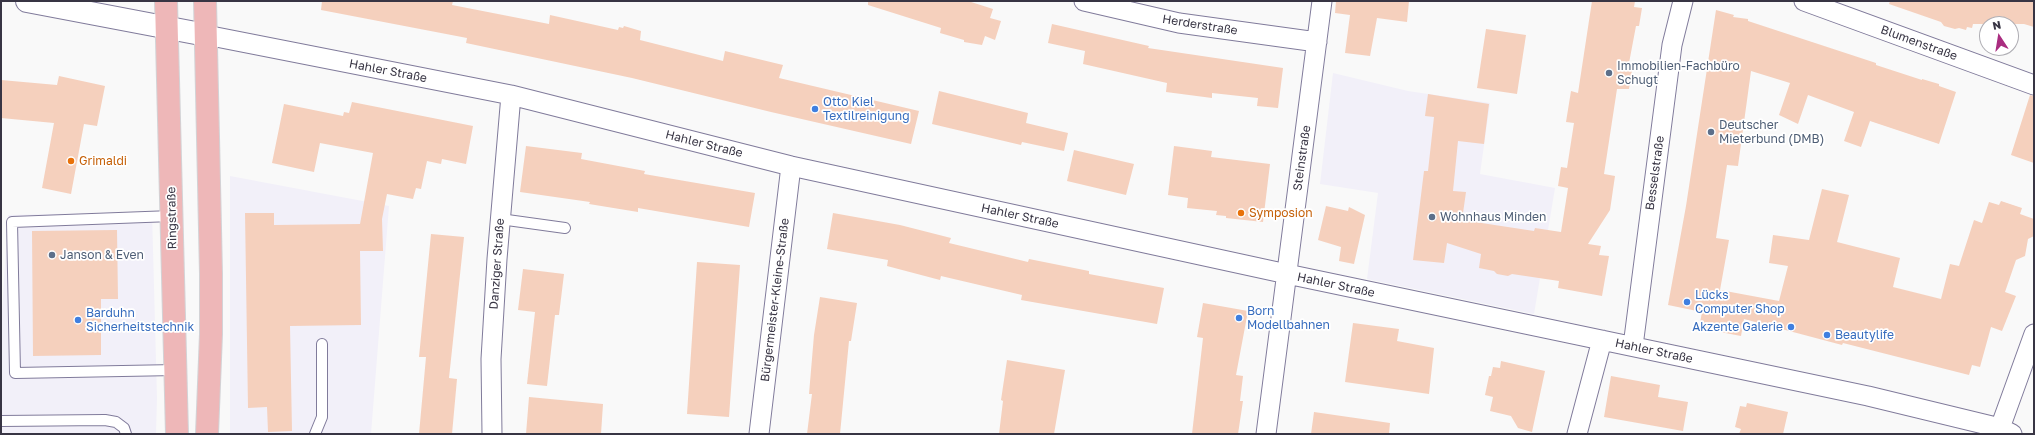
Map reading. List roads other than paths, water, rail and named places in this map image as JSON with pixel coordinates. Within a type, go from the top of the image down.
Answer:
[{"type":"main road","name":"Ringstraße","points":[[166,1],[177,434]]},
{"type":"main road","points":[[205,1],[211,274],[211,334],[207,434]]},
{"type":"street","name":"Hahler Straße","points":[[27,1],[512,95],[791,166],[1287,274],[1868,396],[2006,431]]},
{"type":"street","name":"Herderstraße","points":[[1084,1],[1179,23],[1317,42]]},
{"type":"street","name":"Steinstraße","points":[[1266,434],[1322,1]]},
{"type":"street","name":"Besselstraße","points":[[1632,346],[1672,45],[1683,1]]},
{"type":"street","name":"Blumenstraße","points":[[1804,1],[2034,84]]},
{"type":"street","name":"Danziger Straße","points":[[492,434],[491,359],[500,219],[512,95]]},
{"type":"street","name":"Bürgermeister-Kleine-Straße","points":[[759,434],[791,166]]},
{"type":"street","points":[[2006,431],[2034,334]]},
{"type":"street","points":[[1577,434],[1602,340]]},
{"type":"lane","points":[[172,216],[12,222],[15,373],[176,370]]},
{"type":"lane","points":[[500,219],[565,228]]},
{"type":"lane","points":[[315,434],[322,417],[322,344]]},
{"type":"lane","points":[[1,421],[105,420],[116,422],[124,428],[126,434]]},
{"type":"place","name":"Immobilien-Fachbüro Schugt","points":[[1609,73]]},
{"type":"place","name":"Otto Kiel Textilreinigung","points":[[815,109]]},
{"type":"place","name":"Deutscher Mieterbund (DMB)","points":[[1711,132]]},
{"type":"place","name":"Grimaldi","points":[[71,161]]},
{"type":"place","name":"Symposion","points":[[1241,213]]},
{"type":"place","name":"Wohnhaus Minden","points":[[1432,217]]},
{"type":"place","name":"Janson & Even","points":[[52,255]]},
{"type":"place","name":"Lücks Computer Shop","points":[[1687,302]]},
{"type":"place","name":"Born Modellbahnen","points":[[1239,318]]},
{"type":"place","name":"Barduhn Sicherheitstechnik","points":[[78,320]]},
{"type":"place","name":"Akzente Galerie","points":[[1791,327]]},
{"type":"place","name":"Beautylife","points":[[1827,335]]}]
